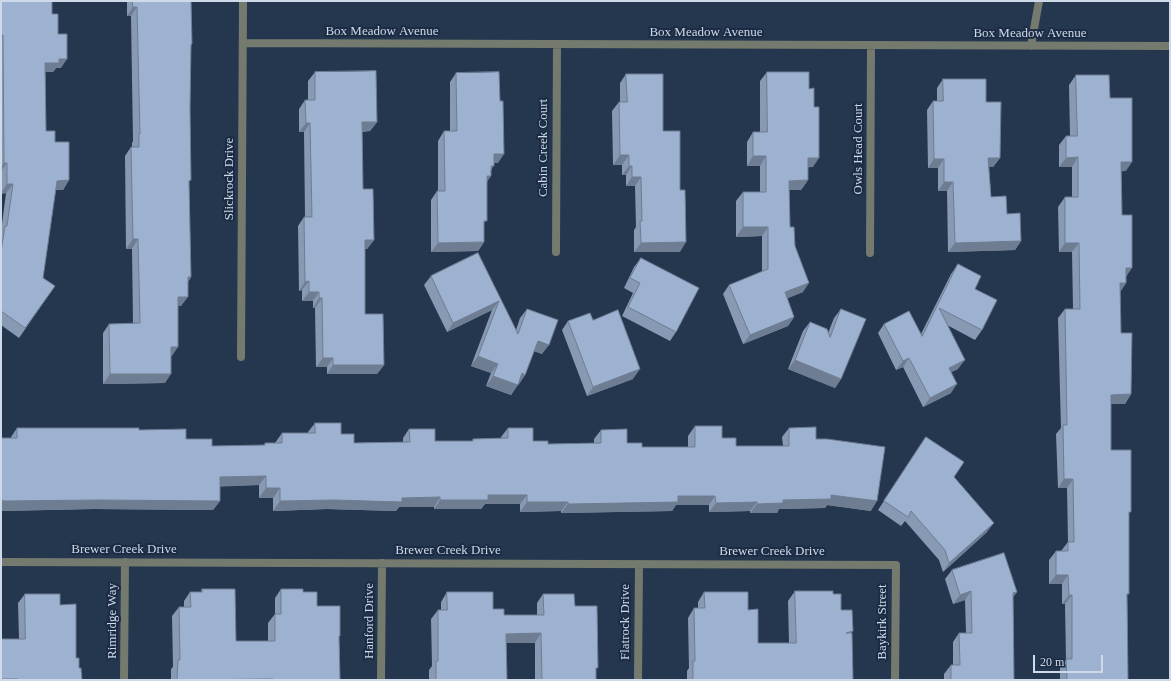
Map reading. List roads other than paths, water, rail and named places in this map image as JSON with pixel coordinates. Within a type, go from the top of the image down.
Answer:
[{"type":"street","name":"Slickrock Drive","points":[[242,357],[243,1]]},
{"type":"street","points":[[1030,46],[1039,1]]},
{"type":"street","name":"Box Meadow Avenue","points":[[243,43],[1170,46]]},
{"type":"street","name":"Cabin Creek Court","points":[[556,252],[557,44]]},
{"type":"street","name":"Owls Head Court","points":[[870,253],[871,45]]},
{"type":"street","name":"Brewer Creek Drive","points":[[1,562],[896,565]]},
{"type":"street","name":"Rimridge Way","points":[[124,680],[125,562]]},
{"type":"street","name":"Hanford Drive","points":[[381,680],[382,563]]},
{"type":"street","name":"Flatrock Drive","points":[[638,680],[639,564]]},
{"type":"street","name":"Baykirk Street","points":[[895,680],[896,565]]}]
